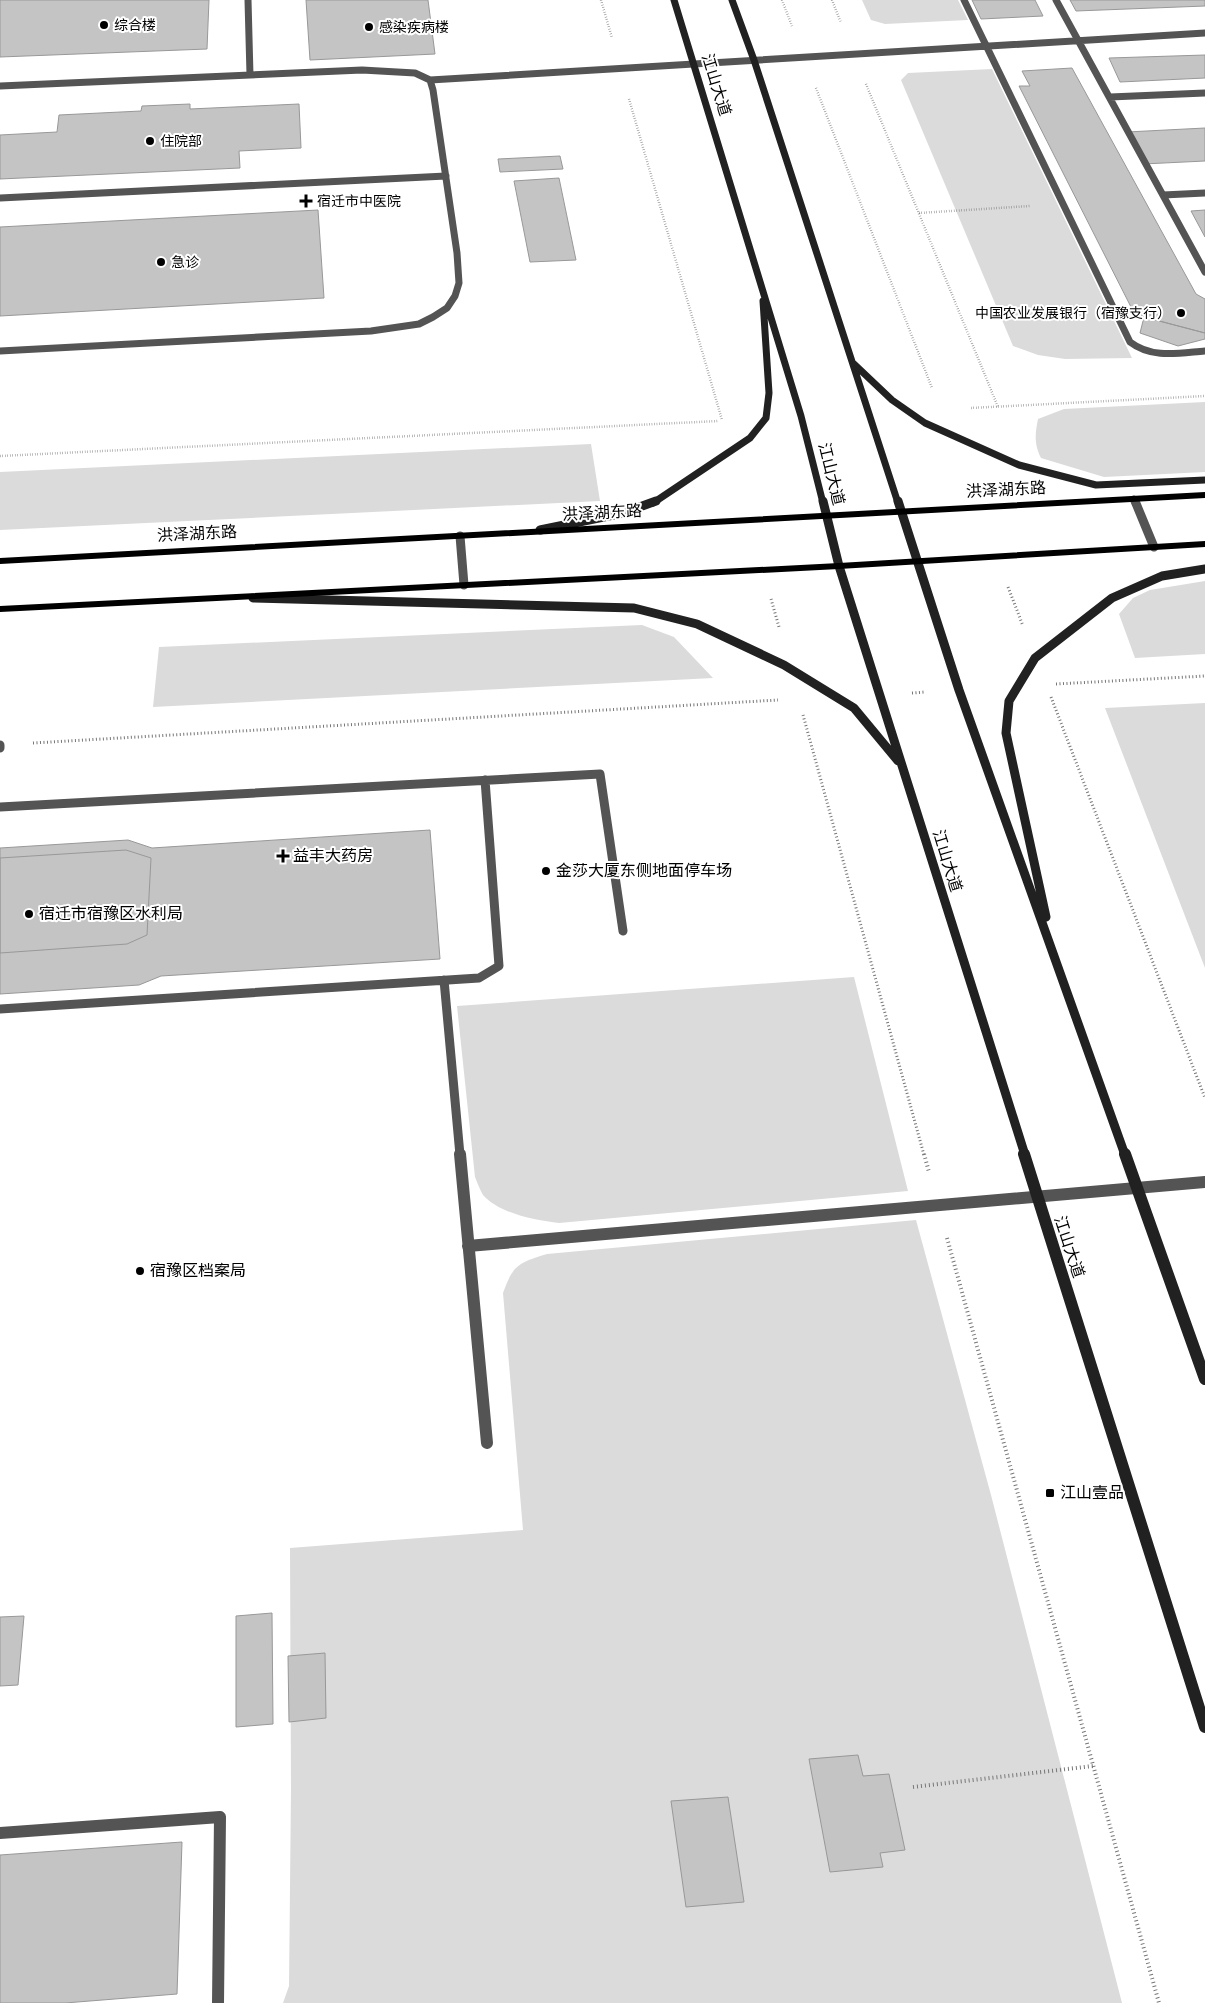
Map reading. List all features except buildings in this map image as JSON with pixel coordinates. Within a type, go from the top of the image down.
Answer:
[{"type":"main road","name":"江山大道","points":[[674,0],[762,283],[801,416],[839,566],[1205,1727]]},
{"type":"main road","points":[[732,0],[754,60],[854,363],[959,690],[1205,1378]]},
{"type":"main road","points":[[527,533],[623,513],[655,502],[750,438],[766,418],[769,393],[762,283]]},
{"type":"main road","points":[[854,363],[892,400],[925,423],[1019,465],[1096,485],[1205,480]]},
{"type":"main road","name":"洪泽湖东路","points":[[0,561],[1205,495]]},
{"type":"main road","points":[[0,609],[839,566],[1205,544]]},
{"type":"main road","points":[[1055,959],[1006,733],[1009,701],[1035,658],[1112,598],[1162,576],[1205,570]]},
{"type":"main road","points":[[232,597],[634,608],[697,624],[791,669],[854,708],[901,765]]},
{"type":"lane","points":[[248,0],[250,75]]},
{"type":"lane","points":[[964,0],[1130,342],[1137,348],[1147,352],[1205,351]]},
{"type":"lane","points":[[1056,0],[1205,272]]},
{"type":"lane","points":[[0,86],[395,70],[415,73],[430,80],[1205,33]]},
{"type":"lane","points":[[0,351],[371,331],[419,324],[447,308],[455,296],[459,283],[457,253],[430,80]]},
{"type":"lane","points":[[1110,97],[1205,93]]},
{"type":"lane","points":[[0,198],[446,176]]},
{"type":"lane","points":[[1163,194],[1205,193]]},
{"type":"lane","points":[[1134,499],[1154,547]]},
{"type":"lane","points":[[460,536],[464,585]]},
{"type":"lane","points":[[0,807],[600,774],[623,931]]},
{"type":"lane","points":[[0,1009],[480,978],[499,966],[485,780]]},
{"type":"lane","points":[[444,980],[486,1443]]},
{"type":"lane","points":[[468,1246],[1037,1195],[1205,1182]]},
{"type":"lane","points":[[0,1833],[220,1817],[218,2003]]},
{"type":"path","points":[[601,0],[730,452]]},
{"type":"path","points":[[832,0],[998,407]]},
{"type":"path","points":[[919,213],[1063,204]]},
{"type":"path","points":[[0,456],[699,421]]},
{"type":"path","points":[[763,570],[1159,2003]]},
{"type":"path","points":[[1017,686],[1205,676]]},
{"type":"path","points":[[879,694],[959,690]]},
{"type":"path","points":[[0,744],[799,699]]},
{"type":"path","points":[[913,1787],[1093,1766]]},
{"type":"shaded area","points":[[862,0],[958,0],[968,20],[885,24],[871,20]]},
{"type":"shaded area","points":[[992,69],[1132,358],[1065,359],[1038,355],[1013,346],[901,80],[908,73]]},
{"type":"shaded area","points":[[1205,402],[1205,472],[1104,477],[1041,458],[1037,448],[1038,419],[1064,409]]},
{"type":"shaded area","points":[[591,444],[600,501],[0,530],[0,472]]},
{"type":"shaded area","points":[[1205,581],[1205,654],[1135,658],[1119,614],[1133,598],[1150,590]]},
{"type":"shaded area","points":[[642,625],[674,637],[713,678],[153,707],[159,647]]},
{"type":"shaded area","points":[[1205,703],[1205,968],[1105,708]]},
{"type":"shaded area","points":[[854,977],[908,1191],[559,1223],[518,1215],[490,1202],[483,1195],[475,1177],[457,1006]]},
{"type":"shaded area","points":[[916,1220],[991,1495],[1122,2003],[283,2003],[289,1986],[291,1789],[290,1548],[523,1530],[503,1293],[510,1276],[523,1263],[547,1254]]},
{"type":"place","name":"综合楼","points":[[104,25]]},
{"type":"place","name":"感染疾病楼","points":[[369,27]]},
{"type":"place","name":"住院部","points":[[150,141]]},
{"type":"place","name":"宿迁市中医院","points":[[306,201]]},
{"type":"place","name":"急诊","points":[[161,262]]},
{"type":"place","name":"中国农业发展银行（宿豫支行）","points":[[1181,313]]},
{"type":"place","name":"益丰大药房","points":[[283,856]]},
{"type":"place","name":"金莎大厦东侧地面停车场","points":[[546,871]]},
{"type":"place","name":"宿迁市宿豫区水利局","points":[[29,914]]},
{"type":"place","name":"宿豫区档案局","points":[[140,1271]]},
{"type":"place","name":"江山壹品","points":[[1050,1493]]}]
